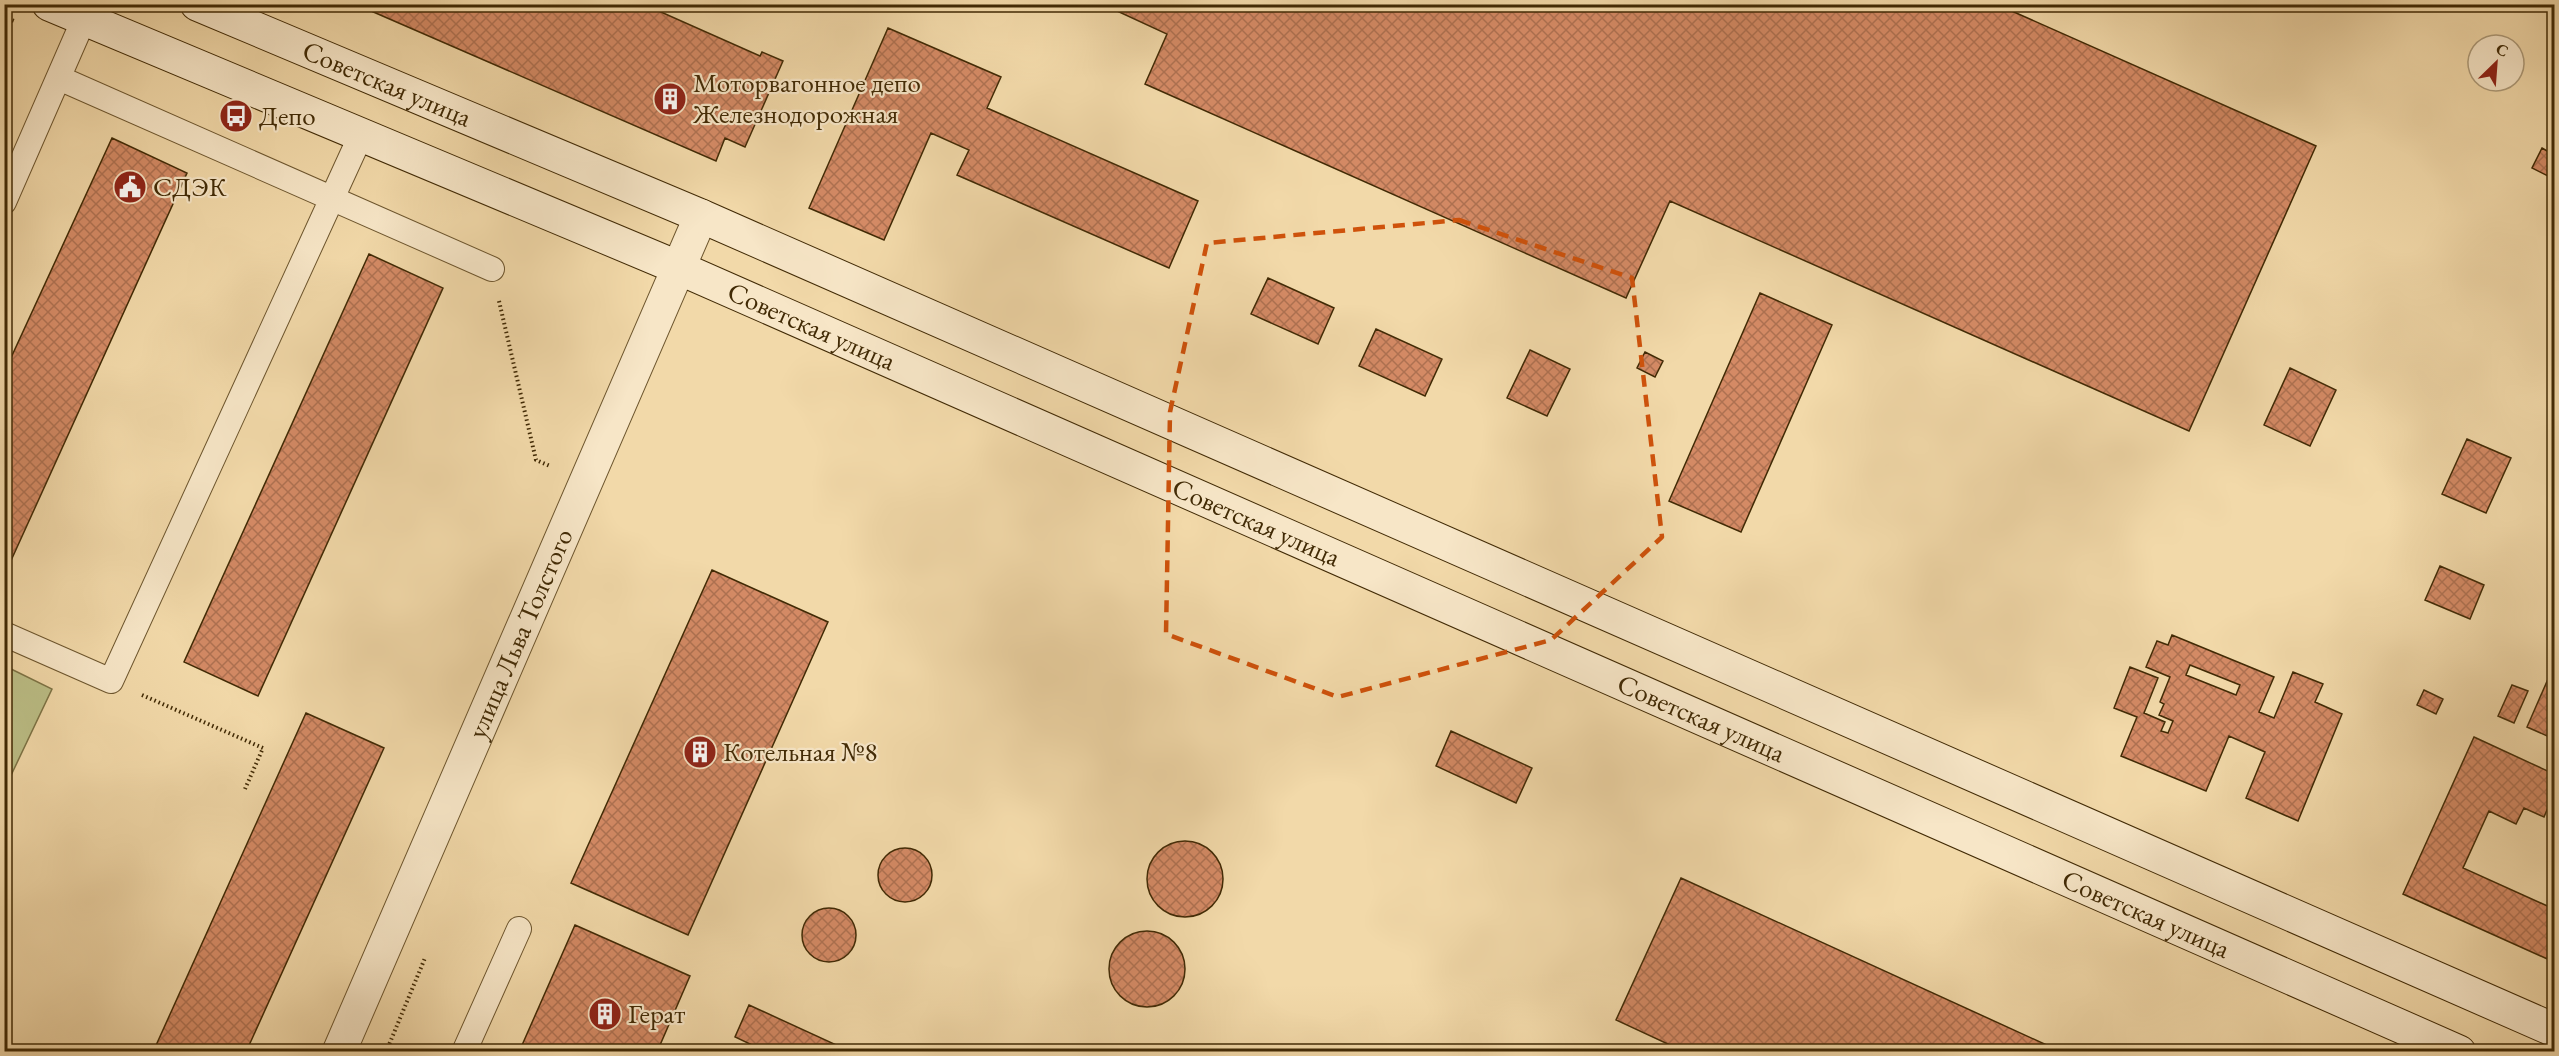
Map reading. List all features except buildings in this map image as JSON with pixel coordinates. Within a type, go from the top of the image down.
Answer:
[{"type":"main road","name":"Советская улица","points":[[49,4],[78,33],[361,135],[679,268],[2459,1052]]},
{"type":"main road","name":"Советская улица","points":[[197,4],[701,216],[2554,1030]]},
{"type":"main road","name":"улица Льва Толстого","points":[[339,1052],[701,216]]},
{"type":"lane","points":[[4,202],[78,33]]},
{"type":"lane","points":[[59,78],[492,269]]},
{"type":"lane","points":[[4,634],[111,681],[361,135]]},
{"type":"lane","points":[[464,1052],[519,929]]},
{"type":"path","points":[[4,17],[78,33]]},
{"type":"path","points":[[492,269],[536,460],[586,481]]},
{"type":"path","points":[[111,681],[263,748],[245,789]]},
{"type":"path","points":[[386,1052],[427,953]]},
{"type":"highlighted area","points":[[1459,220],[1632,278],[1662,537],[1551,640],[1338,697],[1166,634],[1170,412],[1207,243]]},
{"type":"green space","points":[[5,666],[52,689],[5,788]]},
{"type":"place","name":"Моторвагонное депо Железнодорожная","points":[[670,99]]},
{"type":"place","name":"Депо","points":[[236,116]]},
{"type":"place","name":"СДЭК","points":[[130,187]]},
{"type":"place","name":"Котельная №8","points":[[700,752]]},
{"type":"place","name":"Герат","points":[[605,1014]]}]
